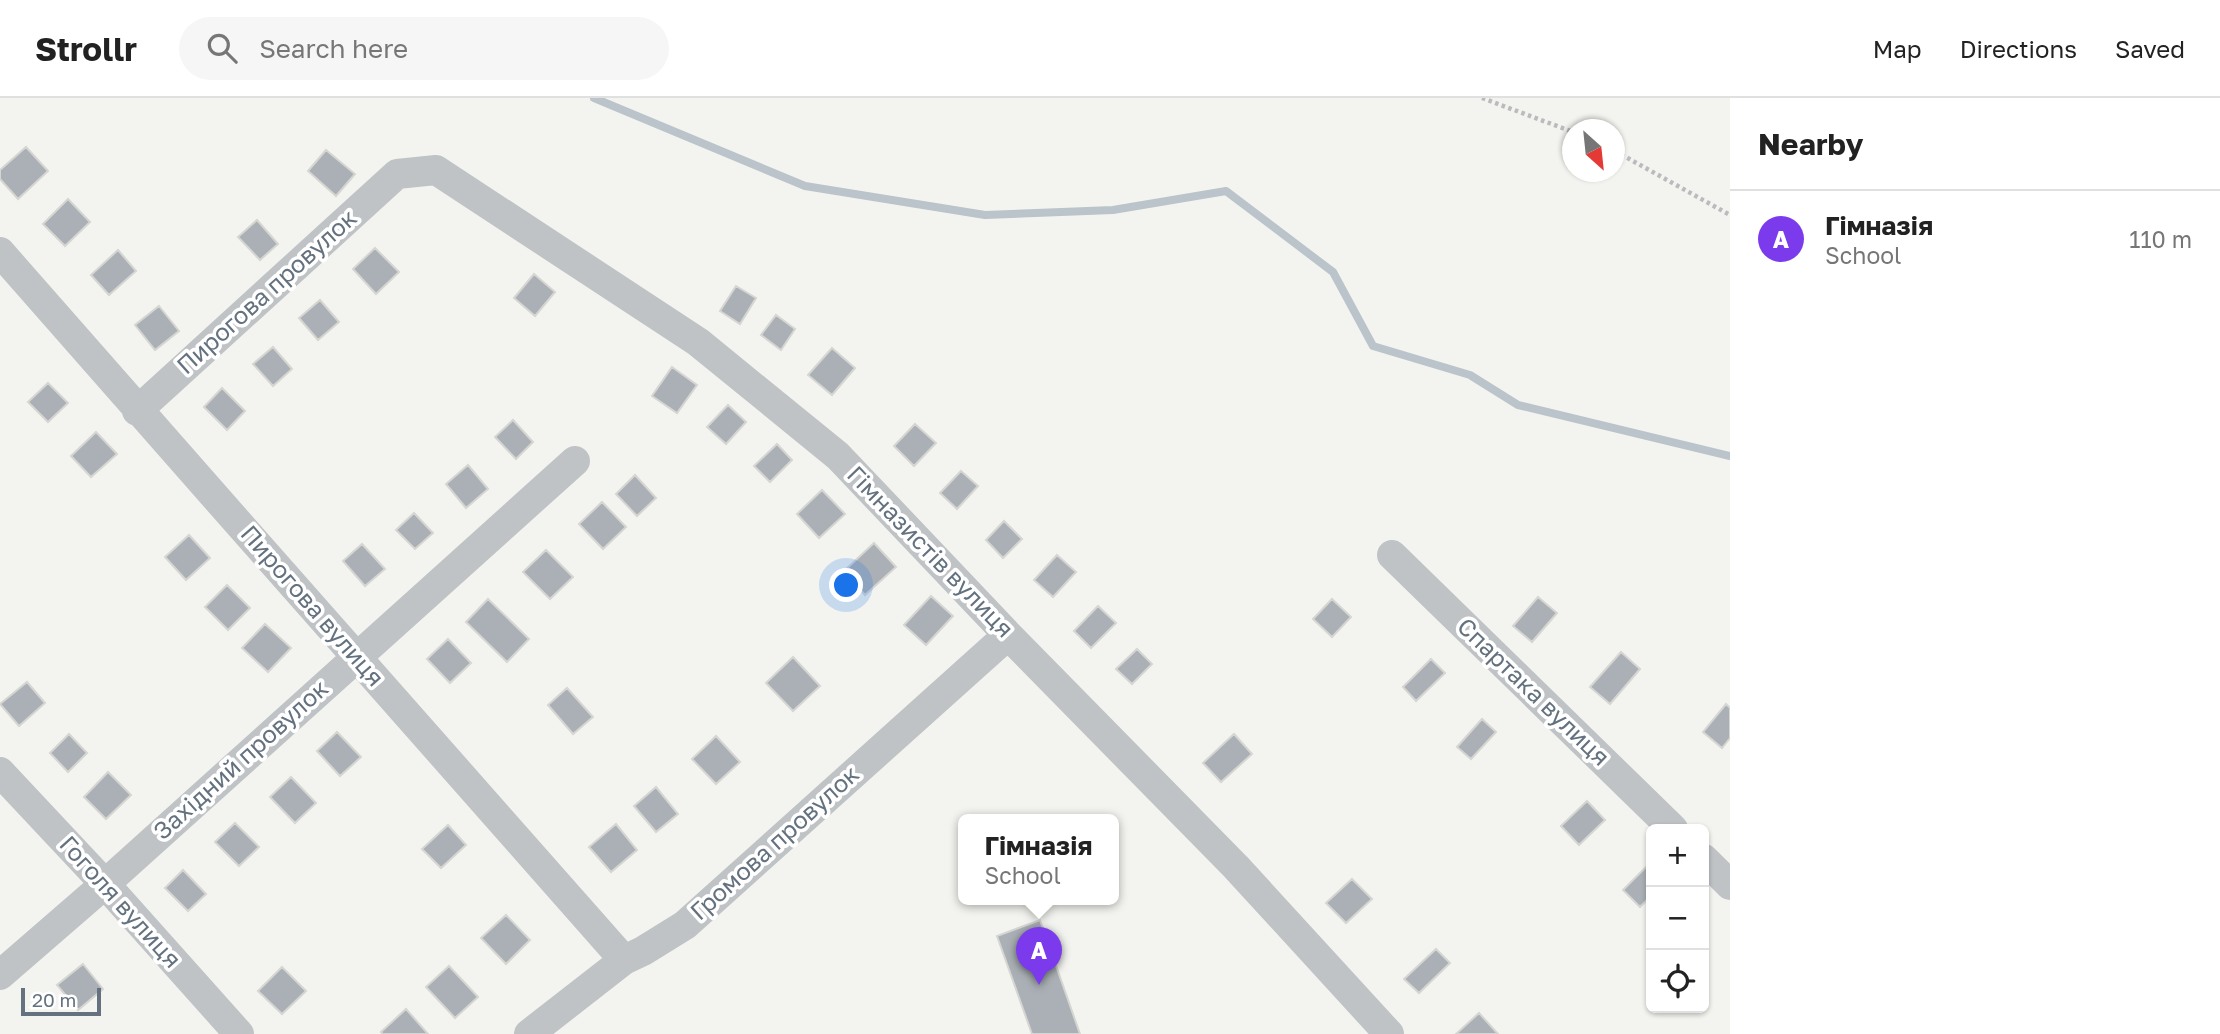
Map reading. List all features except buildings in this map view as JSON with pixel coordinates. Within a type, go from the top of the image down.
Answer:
[{"type":"street","name":"Гімназистів вулиця","points":[[397,174],[436,170],[698,342],[838,456],[1008,635],[1236,867],[1389,1034]]},
{"type":"street","name":"Пирогова провулок","points":[[137,411],[397,174]]},
{"type":"street","name":"Пирогова вулиця","points":[[0,252],[137,411],[624,960]]},
{"type":"street","name":"Західний провулок","points":[[0,975],[575,461]]},
{"type":"street","name":"Спартака вулиця","points":[[1392,555],[1668,824]]},
{"type":"street","name":"Громова провулок","points":[[529,1034],[624,960],[685,925],[1008,635]]},
{"type":"street","name":"Гоголя вулиця","points":[[0,772],[239,1034]]},
{"type":"street","points":[[1709,864],[1730,885]]},
{"type":"path","points":[[1482,98],[1562,128]]},
{"type":"path","points":[[1625,157],[1730,215]]},
{"type":"waterway","points":[[594,98],[805,186],[985,215],[1113,210],[1226,191],[1333,272],[1373,346],[1470,375],[1518,405],[1730,456]]},
{"type":"place","name":"Гімназія","points":[[1039,985]]}]
